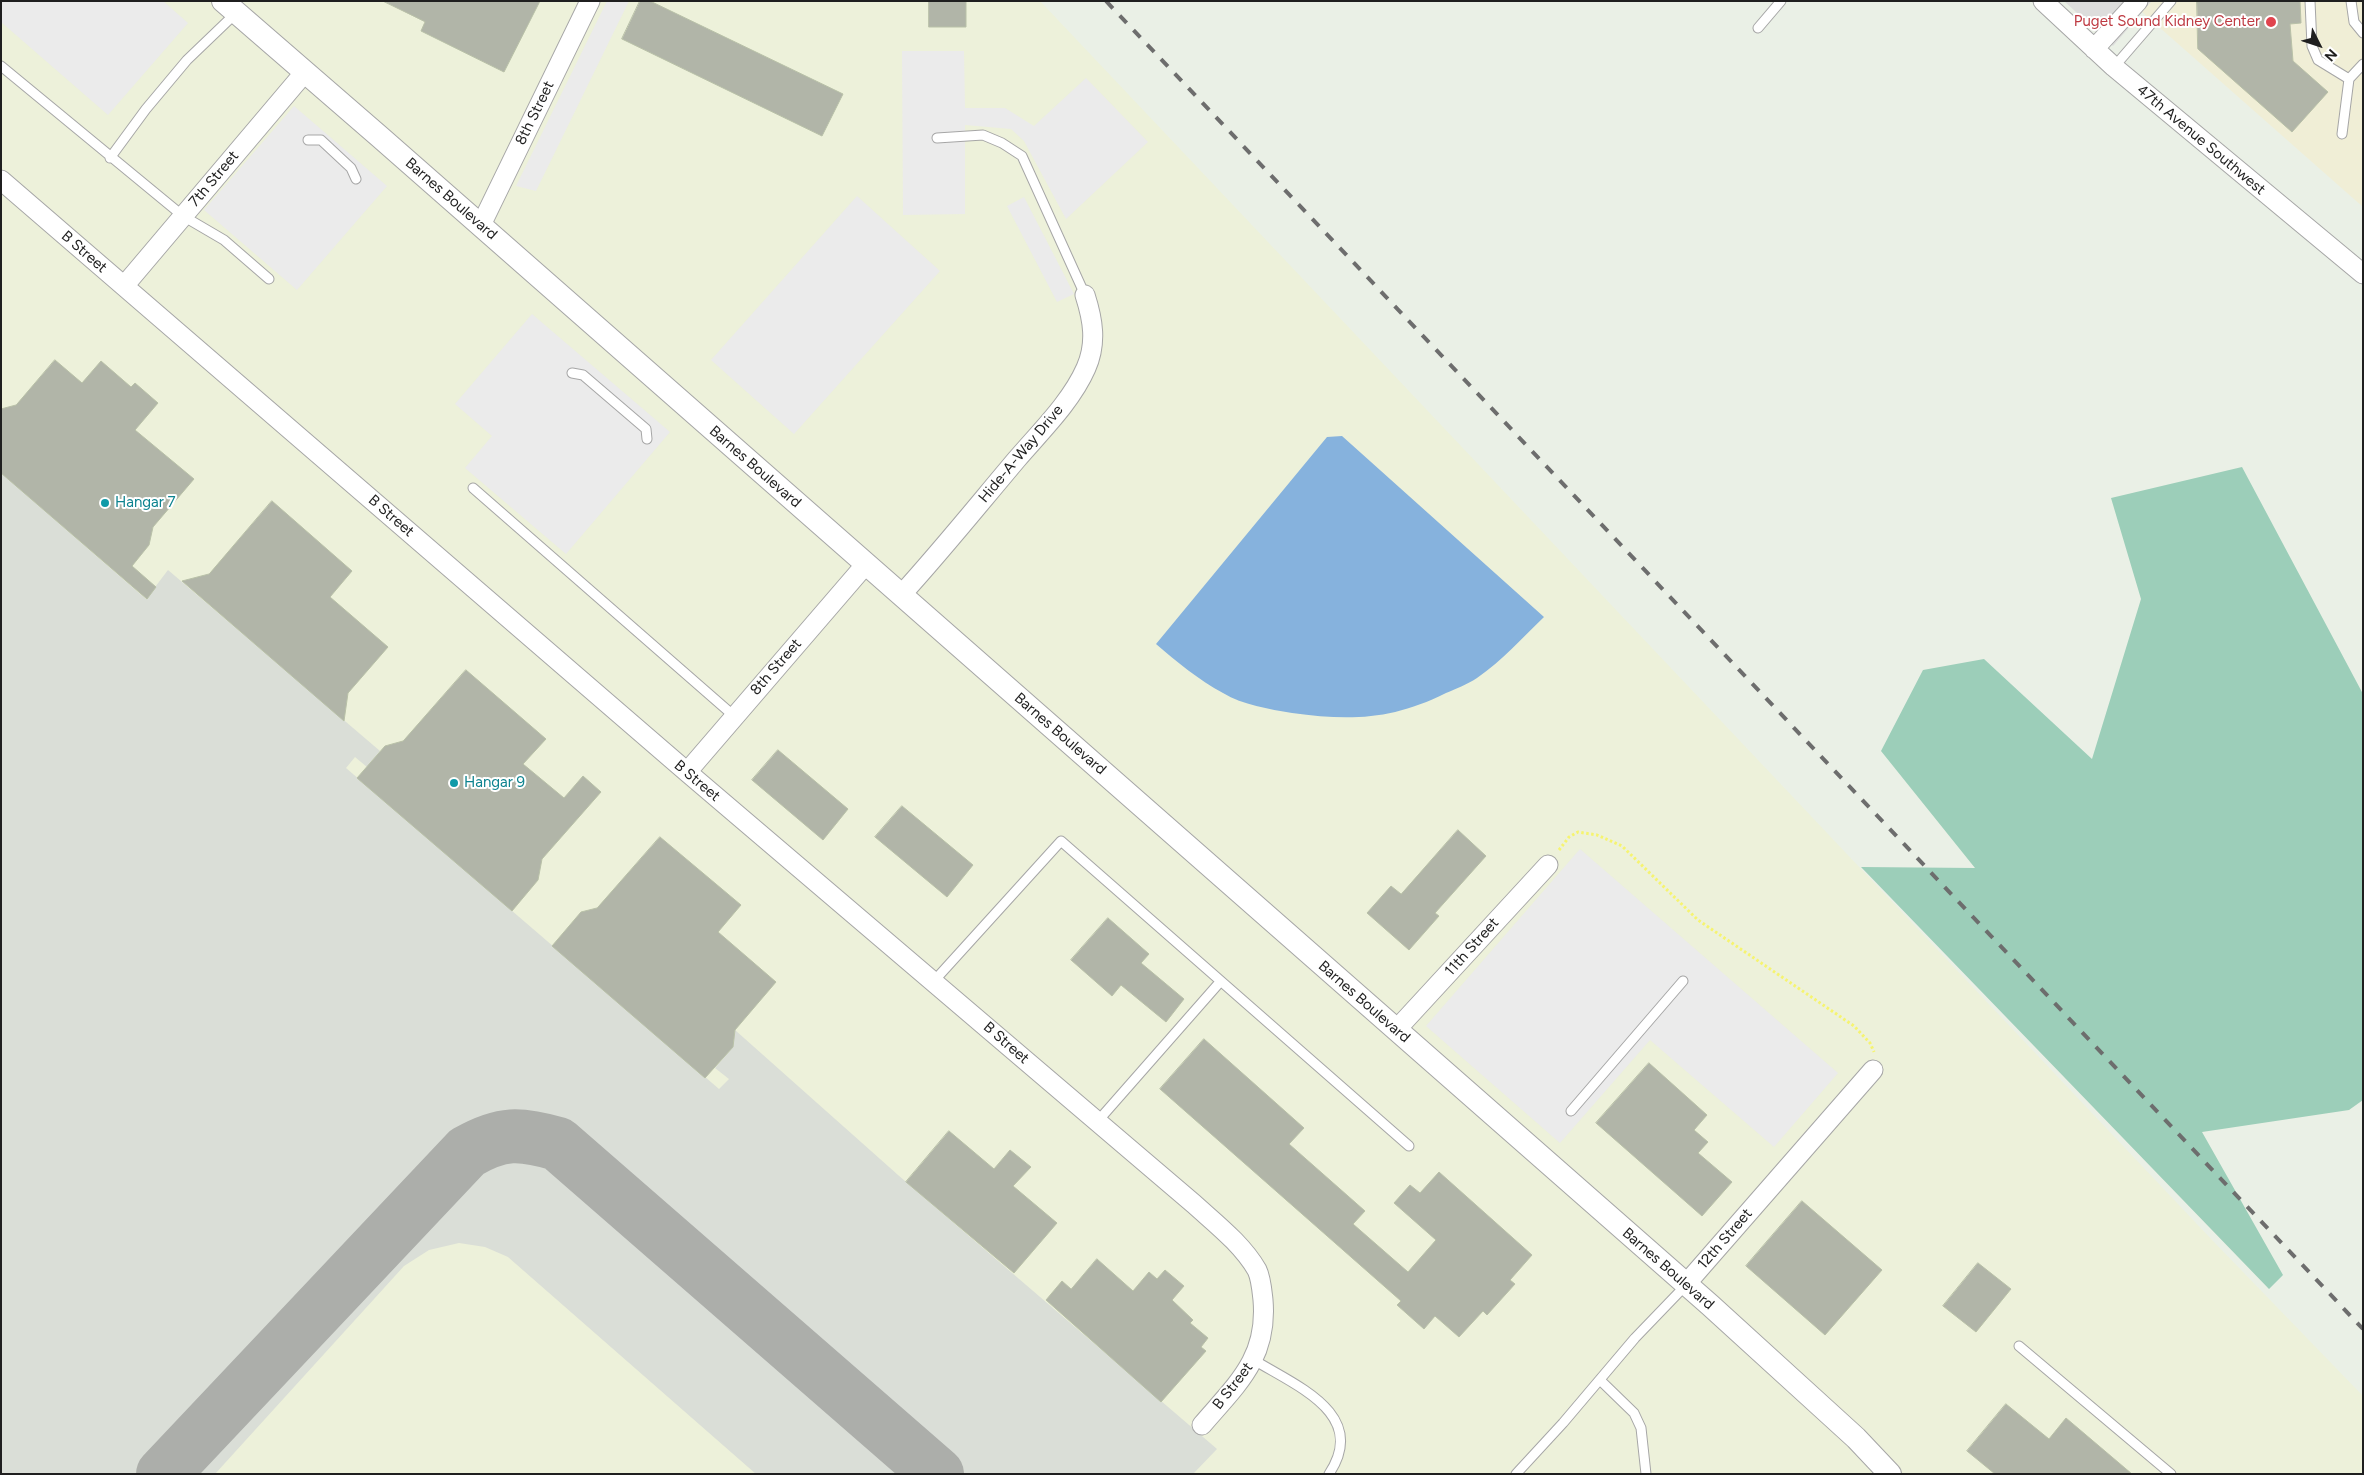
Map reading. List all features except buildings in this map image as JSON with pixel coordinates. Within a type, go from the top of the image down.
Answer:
[{"type":"street","name":"8th Street","points":[[480,225],[590,1]]},
{"type":"street","name":"47th Avenue Southwest","points":[[2042,1],[2114,67],[2356,268]]},
{"type":"street","points":[[2094,49],[2138,1]]},
{"type":"street","name":"Barnes Boulevard","points":[[230,7],[902,594],[1686,1284],[1856,1438],[1890,1474]]},
{"type":"street","name":"7th Street","points":[[124,286],[305,72]]},
{"type":"street","name":"B Street","points":[[1,180],[686,772],[934,981],[1221,1229],[1244,1252],[1258,1272],[1264,1316],[1254,1360],[1202,1425]]},
{"type":"street","name":"Hide-A-Way Drive","points":[[902,594],[1056,413],[1079,380],[1090,357],[1093,337],[1091,312],[1084,295]]},
{"type":"street","name":"8th Street","points":[[686,772],[866,564]]},
{"type":"street","name":"11th Street","points":[[1396,1030],[1548,865]]},
{"type":"street","name":"12th Street","points":[[1686,1284],[1873,1070]]},
{"type":"lane","points":[[1758,28],[1781,1]]},
{"type":"lane","points":[[2114,67],[2171,1]]},
{"type":"lane","points":[[2310,1],[2312,46],[2318,60],[2350,79]]},
{"type":"lane","points":[[2351,1],[2354,22],[2363,33]]},
{"type":"lane","points":[[110,158],[146,109],[230,7]]},
{"type":"lane","points":[[2342,134],[2350,79],[2363,64]]},
{"type":"lane","points":[[1,66],[110,158],[183,216],[224,240],[269,279]]},
{"type":"lane","points":[[937,138],[983,135],[1002,143],[1022,156],[1084,295]]},
{"type":"lane","points":[[308,140],[321,140],[351,168],[356,179]]},
{"type":"lane","points":[[572,373],[583,375],[646,429],[647,438]]},
{"type":"lane","points":[[473,488],[734,716]]},
{"type":"lane","points":[[934,981],[1061,841],[1409,1146]]},
{"type":"lane","points":[[1571,1110],[1683,981]]},
{"type":"lane","points":[[1097,1122],[1220,982]]},
{"type":"lane","name":"12th Street","points":[[1516,1474],[1635,1338],[1686,1284]]},
{"type":"lane","points":[[2019,1346],[2171,1474]]},
{"type":"lane","points":[[1254,1360],[1316,1398],[1332,1413],[1341,1430],[1342,1451],[1330,1474]]},
{"type":"lane","points":[[1600,1380],[1634,1413],[1642,1428],[1646,1474]]},
{"type":"path","points":[[1548,865],[1569,836],[1578,832],[1597,835],[1622,846],[1698,920],[1854,1026],[1870,1043],[1874,1052],[1873,1070]]},
{"type":"shaded area","points":[[1,1],[1040,1],[2213,1241],[2363,1396],[2363,1474],[1,1474]]},
{"type":"shaded area","points":[[1,1],[163,1],[188,23],[108,115],[1,22]]},
{"type":"shaded area","points":[[607,1],[629,1],[536,191],[516,186]]},
{"type":"shaded area","points":[[2064,1],[2152,1],[2113,46]]},
{"type":"shaded area","points":[[2152,1],[2363,1],[2363,207],[2142,12]]},
{"type":"shaded area","points":[[902,51],[964,51],[965,108],[1005,108],[1034,126],[1086,78],[1148,142],[1066,219],[1024,141],[1011,129],[965,125],[965,214],[903,215]]},
{"type":"shaded area","points":[[294,106],[387,186],[297,290],[204,210]]},
{"type":"shaded area","points":[[857,196],[940,271],[794,434],[711,360]]},
{"type":"shaded area","points":[[1024,197],[1074,294],[1057,302],[1007,206]]},
{"type":"shaded area","points":[[532,314],[670,432],[566,554],[465,468],[492,436],[455,404]]},
{"type":"shaded area","points":[[1342,436],[1544,617],[1503,657],[1477,678],[1407,709],[1370,716],[1333,717],[1283,711],[1239,701],[1205,682],[1156,644],[1327,437]]},
{"type":"shaded area","points":[[1,473],[146,599],[168,570],[380,751],[367,767],[355,757],[346,768],[719,1089],[729,1079],[715,1068],[733,1047],[735,1030],[898,1175],[1217,1449],[1193,1474],[756,1474],[508,1257],[485,1247],[459,1243],[429,1250],[404,1266],[215,1474],[1,1474]]},
{"type":"shaded area","points":[[1580,849],[1838,1073],[1774,1147],[1650,1040],[1560,1143],[1426,1026]]},
{"type":"green space","points":[[2242,467],[2363,694],[2363,1100],[2349,1110],[2202,1132],[2283,1275],[2269,1289],[1861,867],[1975,868],[1881,751],[1923,670],[1984,659],[2092,759],[2141,599],[2111,498]]},
{"type":"taxiway","points":[[163,1474],[467,1152],[479,1145],[511,1136],[522,1136],[558,1144],[937,1474]]},
{"type":"railway","points":[[1106,1],[2363,1329]]},
{"type":"place","name":"Puget Sound Kidney Center","points":[[2271,22]]},
{"type":"place","name":"Hangar 7","points":[[105,503]]},
{"type":"place","name":"Hangar 9","points":[[454,783]]}]
